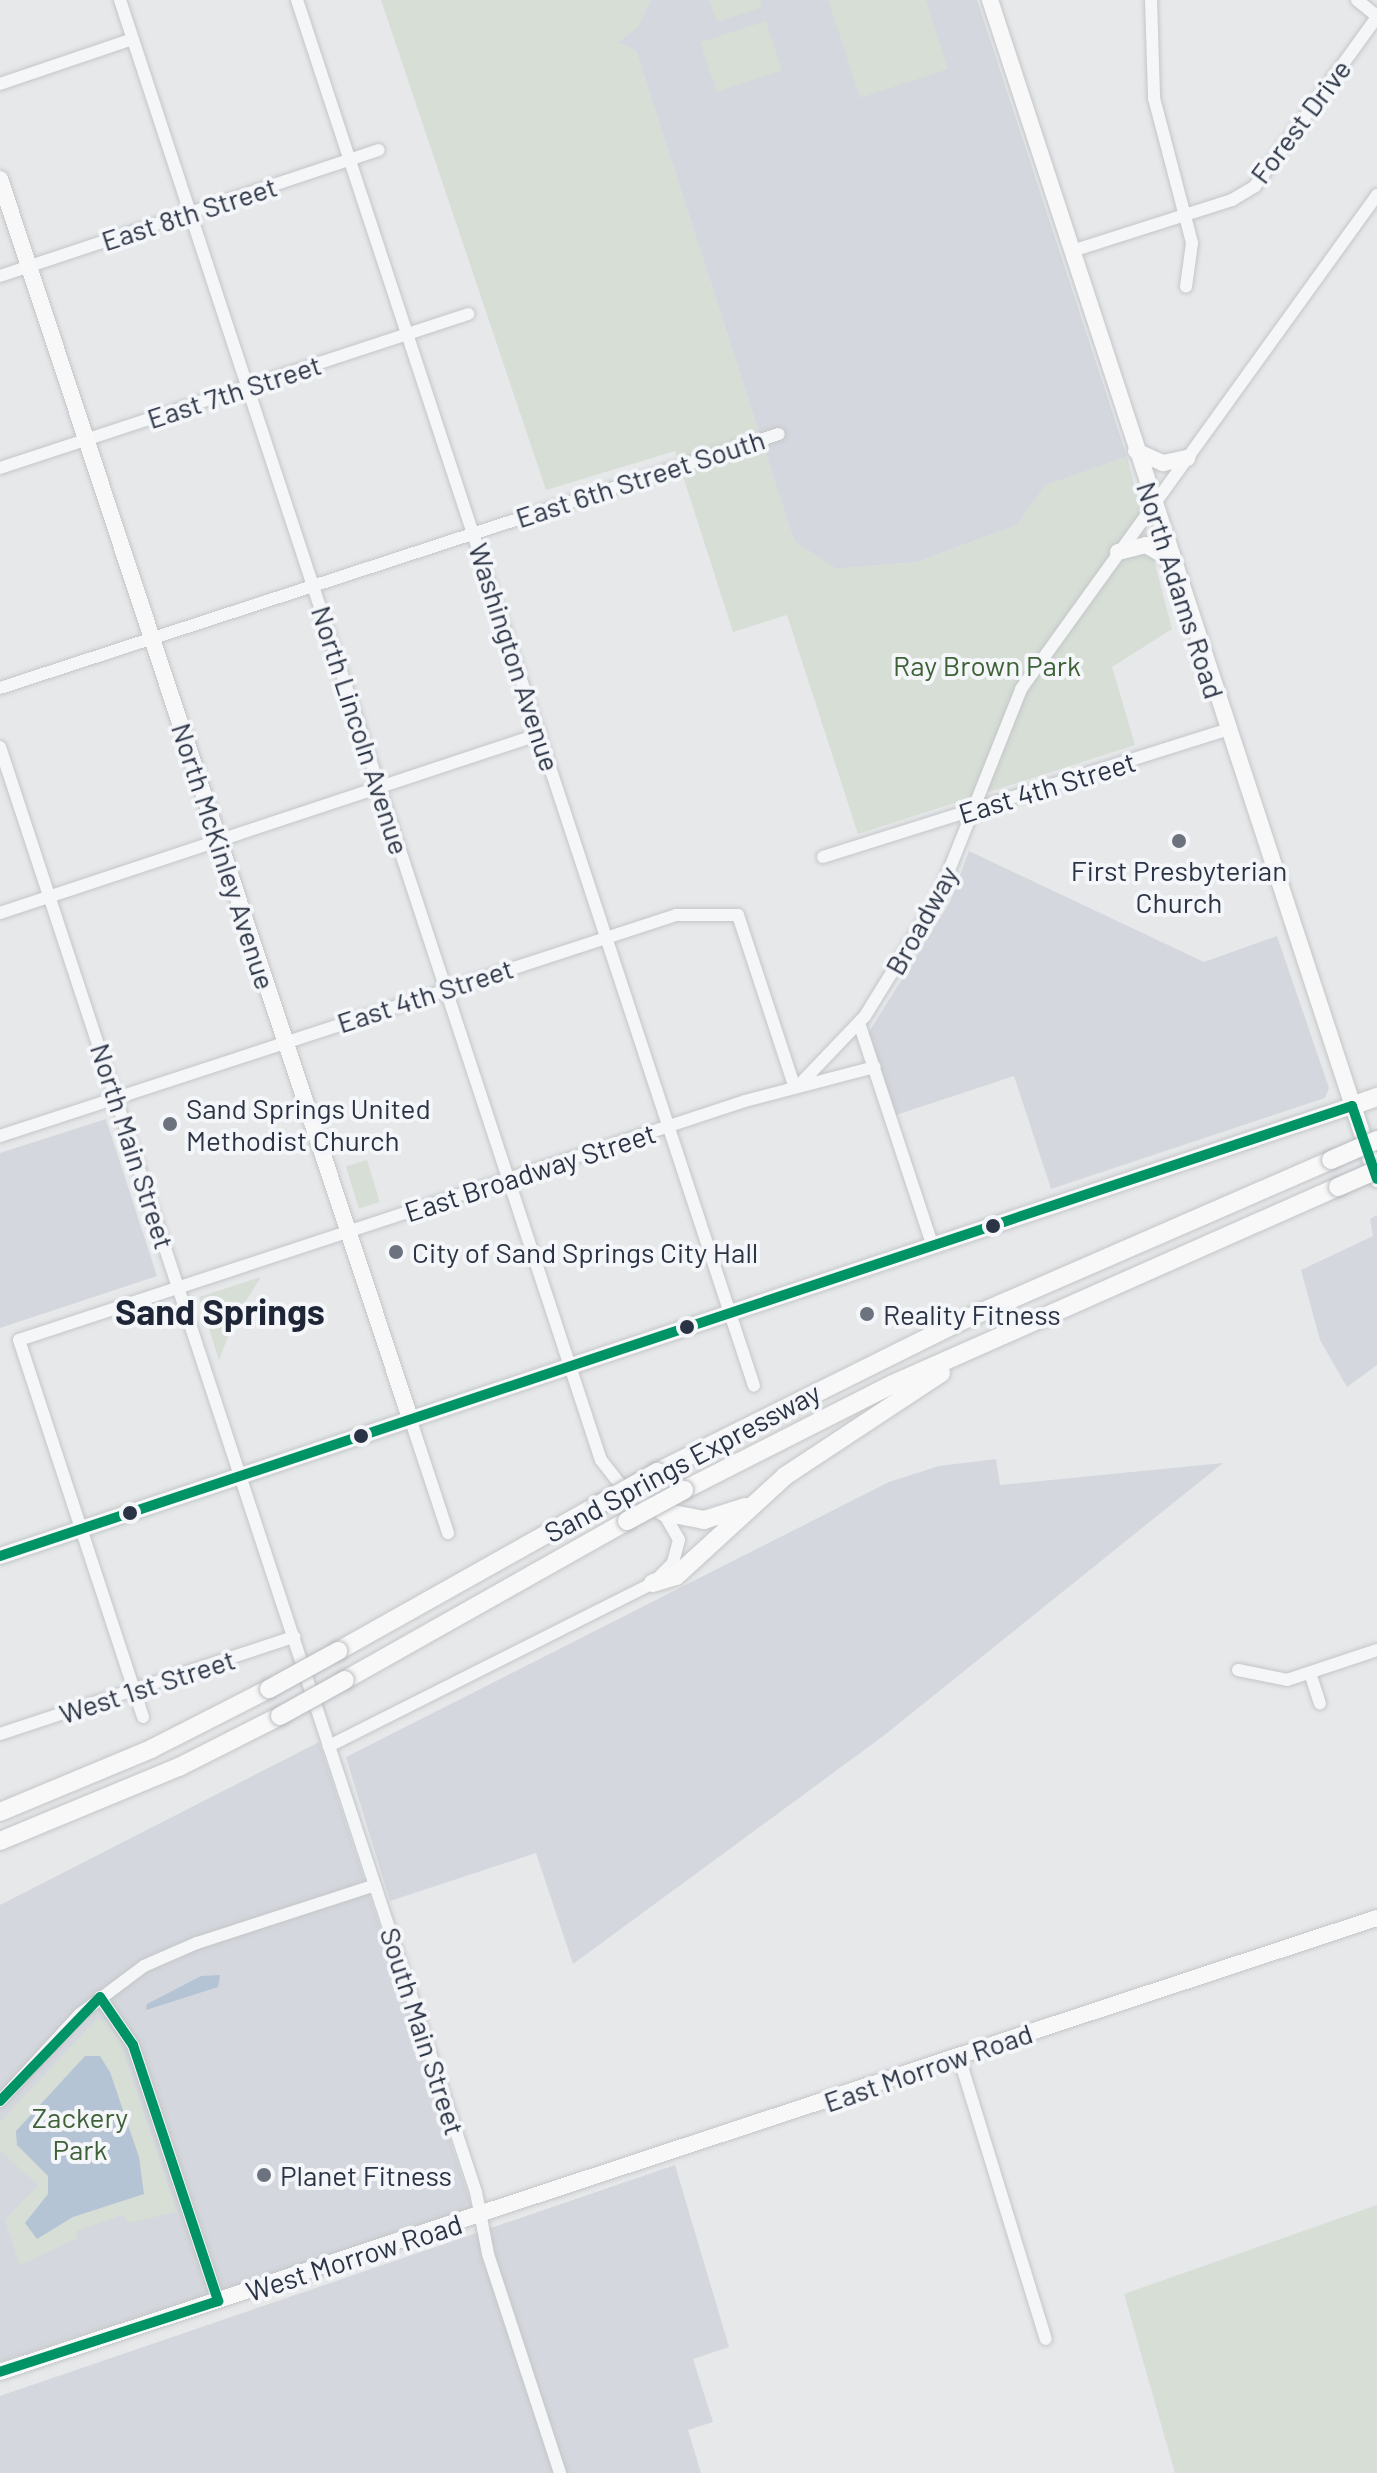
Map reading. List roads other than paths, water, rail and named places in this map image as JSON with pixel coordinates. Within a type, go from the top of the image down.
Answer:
[{"type":"highway","points":[[1352,1106],[1377,1097]]},
{"type":"highway","name":"Sand Springs Expressway","points":[[0,1812],[52,1791],[269,1689],[657,1472],[946,1328],[1377,1140]]},
{"type":"highway","name":"Sand Springs Expressway","points":[[0,1841],[179,1767],[280,1716],[684,1490],[1005,1333],[1377,1170]]},
{"type":"highway","points":[[653,1583],[676,1576],[754,1502],[822,1449],[1005,1333]]},
{"type":"highway","points":[[663,1512],[704,1520],[754,1502]]},
{"type":"highway","points":[[0,1854],[179,1767]]},
{"type":"highway","points":[[0,1799],[52,1791]]},
{"type":"main road","name":"North Adams Road","points":[[990,0],[1226,730],[1377,1179]]},
{"type":"main road","name":"North McKinley Avenue","points":[[0,179],[411,1421]]},
{"type":"main road","points":[[1136,451],[1163,463],[1187,458]]},
{"type":"main road","points":[[1118,552],[1146,545],[1172,560]]},
{"type":"main road","points":[[0,1556],[1352,1106]]},
{"type":"main road","name":"East Morrow Road","points":[[480,2216],[1377,1918]]},
{"type":"main road","name":"West Morrow Road","points":[[0,2372],[480,2216]]},
{"type":"street","name":"North Lincoln Avenue","points":[[120,0],[601,1460],[618,1482],[663,1512]]},
{"type":"street","name":"Washington Avenue","points":[[297,0],[347,161],[474,532],[754,1386]]},
{"type":"street","points":[[1151,0],[1154,98],[1192,243],[1186,287]]},
{"type":"street","points":[[1357,0],[1377,17]]},
{"type":"street","name":"Forest Drive","points":[[1072,251],[1184,216],[1255,186],[1377,17]]},
{"type":"street","points":[[0,84],[133,39]]},
{"type":"street","name":"East 8th Street","points":[[0,276],[379,150]]},
{"type":"street","name":"Broadway","points":[[859,1023],[938,898],[1021,689],[1377,195]]},
{"type":"street","name":"East 7th Street","points":[[0,468],[468,314]]},
{"type":"street","name":"East 6th Street South","points":[[0,688],[779,434]]},
{"type":"street","name":"East 4th Street","points":[[823,857],[1226,730]]},
{"type":"street","points":[[0,913],[540,734]]},
{"type":"street","name":"North Main Street","points":[[0,747],[294,1637]]},
{"type":"street","name":"East 4th Street","points":[[0,1136],[676,915],[738,915],[797,1084]]},
{"type":"street","points":[[859,1023],[933,1247]]},
{"type":"street","name":"East Broadway Street","points":[[81,1529],[19,1340],[797,1084],[859,1023]]},
{"type":"street","points":[[797,1084],[875,1067]]},
{"type":"street","name":"North McKinley Avenue","points":[[411,1421],[448,1533]]},
{"type":"street","points":[[329,1746],[653,1583],[679,1550],[677,1532],[663,1512]]},
{"type":"street","points":[[81,1529],[143,1717]]},
{"type":"street","name":"West 1st Street","points":[[0,1734],[294,1637]]},
{"type":"street","name":"South Main Street","points":[[294,1637],[476,2192],[480,2216],[560,2473]]},
{"type":"street","points":[[1238,1670],[1274,1681],[1310,1673],[1377,1650]]},
{"type":"street","points":[[1310,1673],[1320,1703]]},
{"type":"street","points":[[0,2101],[100,1997],[179,1949],[375,1885]]},
{"type":"street","points":[[100,1997],[133,2045],[218,2301]]},
{"type":"street","points":[[959,2057],[1046,2339]]},
{"type":"water","points":[[220,1975],[218,1987],[146,2010],[147,2004],[201,1976]]},
{"type":"water","points":[[85,2056],[100,2056],[110,2072],[139,2157],[144,2194],[73,2217],[37,2239],[25,2223],[48,2194],[48,2176],[17,2145],[16,2131]]},
{"type":"place","name":"First Presbyterian Church","points":[[1179,841]]},
{"type":"place","name":"Sand Springs United Methodist Church","points":[[170,1124]]},
{"type":"place","name":"City of Sand Springs City Hall","points":[[396,1252]]},
{"type":"place","name":"Reality Fitness","points":[[867,1314]]},
{"type":"place","name":"Planet Fitness","points":[[264,2175]]},
{"type":"district","name":"Sand Springs","points":[[220,1311]]},
{"type":"park label","name":"Ray Brown Park","points":[[987,665]]},
{"type":"park label","name":"Zackery Park","points":[[80,2133]]}]
